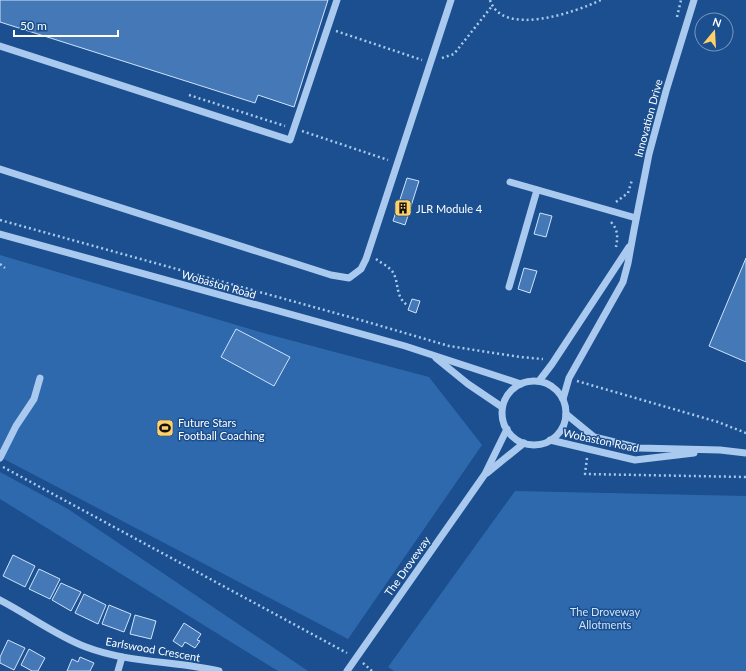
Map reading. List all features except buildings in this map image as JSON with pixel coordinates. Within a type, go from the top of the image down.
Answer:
[{"type":"street","points":[[0,46],[290,140],[337,0]]},
{"type":"street","points":[[0,169],[331,275],[349,278],[361,269],[367,256],[451,0]]},
{"type":"street","name":"Innovation Drive","points":[[563,399],[569,378],[623,282],[649,154],[666,91],[694,0]]},
{"type":"street","points":[[510,182],[636,218]]},
{"type":"street","points":[[509,287],[537,190]]},
{"type":"street","name":"Wobaston Road","points":[[0,234],[405,346],[520,384]]},
{"type":"street","name":"Innovation Drive","points":[[537,381],[552,364],[631,244]]},
{"type":"street","name":"Wobaston Road","points":[[432,355],[468,384],[502,407]]},
{"type":"street","points":[[0,458],[16,426],[34,399],[40,378]]},
{"type":"street","points":[[537,381],[552,387],[563,399],[566,414],[562,428],[556,436],[550,440],[537,445],[524,443],[511,436],[503,422],[502,407],[508,393],[520,384],[537,381]]},
{"type":"street","name":"Wobaston Road","points":[[566,414],[594,437],[639,448],[746,452]]},
{"type":"street","name":"The Droveway","points":[[346,671],[357,658],[485,474],[507,429]]},
{"type":"street","name":"Wobaston Road","points":[[550,440],[635,460],[720,450]]},
{"type":"street","name":"The Droveway","points":[[485,474],[524,443]]},
{"type":"street","name":"Earlswood Crescent","points":[[0,600],[54,632],[87,647],[122,657],[219,671]]},
{"type":"street","points":[[118,671],[122,657]]},
{"type":"path","points":[[490,0],[492,6],[501,15],[528,20],[567,12],[601,0]]},
{"type":"path","points":[[675,22],[681,0]]},
{"type":"path","points":[[328,28],[430,62],[454,54],[492,6]]},
{"type":"path","points":[[294,129],[398,164]]},
{"type":"path","points":[[616,250],[618,234],[614,226],[607,218],[611,204],[628,193],[633,176]]},
{"type":"path","points":[[0,220],[356,318],[449,346],[520,357],[541,358],[552,364]]},
{"type":"path","points":[[367,256],[374,258],[391,271],[395,277],[399,295],[402,301],[407,305]]},
{"type":"path","points":[[0,264],[5,268]]},
{"type":"path","points":[[537,381],[541,358],[546,353]]},
{"type":"path","points":[[569,378],[718,422],[746,433]]},
{"type":"path","points":[[588,449],[585,474],[746,477]]},
{"type":"path","points":[[0,465],[357,658]]},
{"type":"green space","points":[[0,255],[267,334],[429,377],[482,445],[348,639],[0,457]]},
{"type":"green space","points":[[0,472],[68,509],[308,671],[278,671],[0,499]]},
{"type":"green space","name":"The Droveway Allotments","points":[[515,491],[746,496],[746,671],[394,671],[388,667]]},
{"type":"place","name":"JLR Module 4","points":[[403,208]]},
{"type":"place","name":"Future Stars Football Coaching","points":[[165,428]]}]
